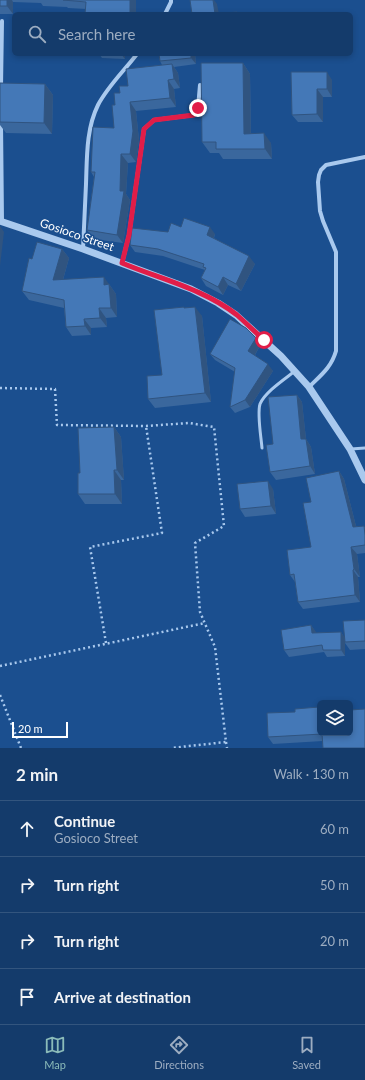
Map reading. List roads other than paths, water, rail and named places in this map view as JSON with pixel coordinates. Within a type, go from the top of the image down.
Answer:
[{"type":"street","points":[[166,12],[171,0]]},
{"type":"street","points":[[1,90],[2,21]]},
{"type":"street","points":[[83,249],[87,155],[91,122],[107,90],[136,56]]},
{"type":"street","points":[[122,263],[129,235],[144,129],[154,120],[194,115],[198,108],[200,85]]},
{"type":"street","points":[[1,114],[1,222]]},
{"type":"street","points":[[309,387],[328,368],[333,361],[336,351],[336,252],[320,211],[319,175],[321,170],[326,165],[365,158]]},
{"type":"street","name":"Gosioco Street","points":[[1,222],[83,249],[191,289],[236,314],[281,356],[309,387],[350,449],[365,480]]},
{"type":"lane","points":[[262,448],[259,411],[260,403],[267,394],[295,371]]},
{"type":"lane","points":[[350,449],[365,448]]}]
